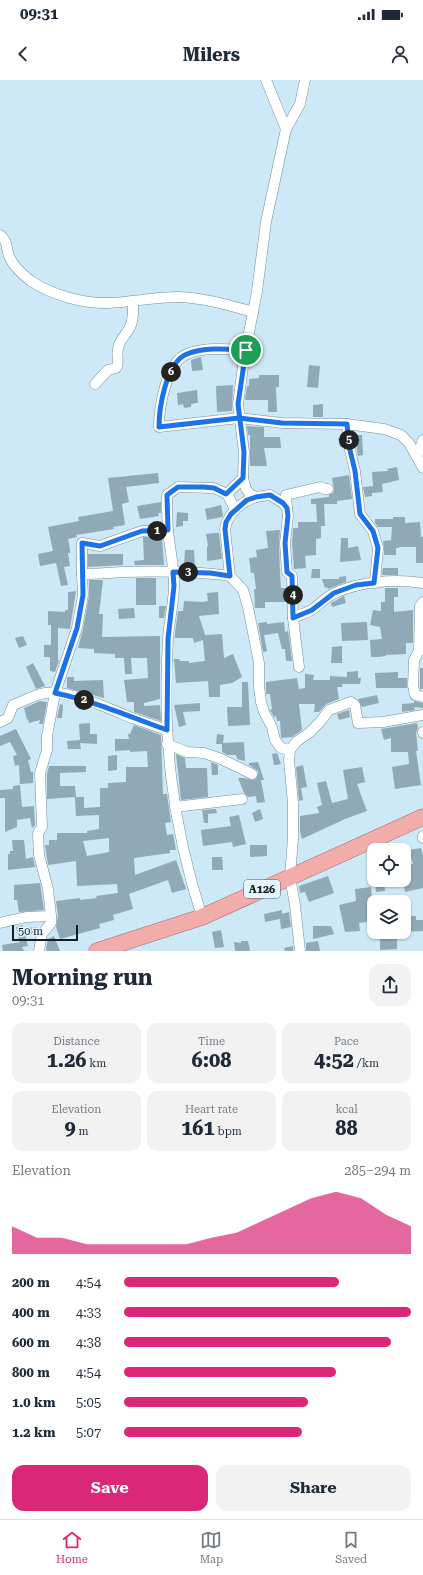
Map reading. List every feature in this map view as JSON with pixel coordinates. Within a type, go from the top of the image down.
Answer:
[{"type":"highway","name":"A126","points":[[98,951],[202,917],[423,817]]},
{"type":"street","points":[[266,80],[286,128]]},
{"type":"street","points":[[256,497],[250,494],[246,489],[243,478],[244,452],[238,404],[261,268],[266,222],[286,128],[300,104],[305,80]]},
{"type":"street","points":[[0,235],[5,239],[10,257],[19,270],[31,280],[49,291],[70,299],[107,303],[179,297],[217,301],[253,312]]},
{"type":"street","points":[[95,384],[108,370],[116,368],[118,365],[117,350],[121,338],[130,328],[133,313],[133,301]]},
{"type":"street","points":[[246,350],[204,350],[185,354],[176,363],[165,385],[159,412],[159,427],[239,418],[282,423],[347,424],[384,429],[401,435],[409,443],[423,468]]},
{"type":"street","points":[[347,424],[360,514],[373,531],[378,548],[374,583]]},
{"type":"street","points":[[417,457],[423,440]]},
{"type":"street","points":[[226,494],[243,478]]},
{"type":"street","points":[[202,917],[189,874],[175,807],[167,744],[168,639],[174,586],[168,530],[167,495],[178,487],[214,488],[226,494],[235,509]]},
{"type":"street","points":[[299,667],[293,618],[292,576],[287,572],[286,530],[288,516],[286,495],[320,487],[324,489],[328,488]]},
{"type":"street","points":[[287,508],[283,503],[270,495],[247,500],[235,509],[226,522],[225,529],[230,576],[243,590],[248,607],[259,663],[259,687],[264,712],[272,727],[275,740],[281,748],[290,750]]},
{"type":"street","points":[[39,951],[42,934],[51,923],[48,889],[39,855],[38,833],[42,828],[40,773],[47,750],[47,736],[55,693],[77,628],[83,595],[82,543],[100,546],[142,531],[168,530]]},
{"type":"street","points":[[82,574],[173,572],[210,573],[230,576]]},
{"type":"street","points":[[293,618],[312,610],[334,593],[356,585],[374,583],[423,583]]},
{"type":"street","points":[[423,602],[420,606],[419,651],[414,660],[413,686],[415,695],[423,697]]},
{"type":"street","points":[[0,722],[8,718],[13,706],[34,696],[46,693],[55,693],[79,698],[167,730]]},
{"type":"street","points":[[300,951],[295,905],[290,877],[294,838],[293,803],[289,760],[290,750],[296,742],[309,733],[320,722],[329,710],[351,702],[355,705],[358,722],[383,722],[423,714]]},
{"type":"street","points":[[167,744],[187,752],[204,753],[252,774]]},
{"type":"street","points":[[175,807],[242,799]]},
{"type":"street","points":[[0,923],[26,917],[51,916]]},
{"type":"building","points":[[201,357],[203,370],[192,371],[191,360]]},
{"type":"building","points":[[309,365],[320,366],[318,388],[307,387]]},
{"type":"building","points":[[259,375],[279,375],[279,387],[276,387],[277,412],[268,412],[268,400],[245,400],[247,386],[249,386],[249,379],[259,378]]},
{"type":"building","points":[[233,385],[232,411],[217,412],[216,386]]},
{"type":"building","points":[[197,390],[198,403],[191,404],[191,407],[184,408],[183,404],[178,405],[177,393]]},
{"type":"building","points":[[323,404],[323,417],[313,417],[313,405]]},
{"type":"building","points":[[247,426],[264,427],[264,437],[280,437],[281,448],[264,448],[267,466],[250,466],[250,435],[248,435]]},
{"type":"building","points":[[341,434],[343,447],[340,447],[338,438],[341,438]]},
{"type":"building","points":[[355,435],[362,435],[363,455],[358,456]]},
{"type":"building","points":[[397,467],[399,480],[382,484],[383,492],[372,493],[372,496],[365,497],[363,487],[373,486],[372,472],[388,471],[387,469]]},
{"type":"building","points":[[158,473],[159,483],[126,487],[129,502],[122,504],[125,525],[113,527],[114,529],[76,535],[77,537],[68,539],[70,549],[70,553],[68,553],[70,566],[64,567],[68,585],[61,586],[56,563],[40,566],[38,554],[53,551],[48,527],[79,521],[78,517],[113,511],[108,478]]},
{"type":"building","points":[[349,475],[352,499],[337,501],[337,504],[324,504],[325,526],[321,526],[321,538],[316,539],[316,555],[305,556],[306,568],[294,569],[292,543],[293,528],[298,528],[298,522],[317,522],[316,504],[311,504],[311,499],[329,497],[329,495],[333,493],[334,489],[332,478]]},
{"type":"building","points":[[161,502],[161,513],[158,513],[159,516],[140,519],[137,506]]},
{"type":"building","points":[[221,505],[222,517],[207,520],[205,509]]},
{"type":"building","points":[[177,512],[188,513],[188,521],[183,521],[183,526],[176,527]]},
{"type":"building","points":[[393,517],[405,517],[405,523],[420,522],[421,537],[423,537],[423,563],[416,563],[416,547],[399,547],[396,548],[396,555],[384,555],[383,541],[391,540],[392,527],[378,527],[375,523],[375,519],[393,519]]},
{"type":"building","points":[[280,530],[279,543],[281,588],[286,588],[286,602],[265,602],[265,608],[255,608],[254,589],[256,589],[254,573],[251,573],[249,558],[257,557],[256,550],[268,548],[266,531]]},
{"type":"building","points":[[219,533],[222,559],[207,561],[208,546],[206,534]]},
{"type":"building","points":[[143,537],[162,537],[164,565],[135,565],[134,561],[144,560]]},
{"type":"building","points":[[341,538],[348,538],[348,548],[358,546],[361,560],[340,562]]},
{"type":"building","points":[[185,550],[194,550],[195,566],[184,566]]},
{"type":"building","points":[[88,554],[123,554],[123,565],[88,567]]},
{"type":"building","points":[[383,568],[398,568],[398,575],[382,575]]},
{"type":"building","points":[[312,569],[320,569],[320,578],[311,578]]},
{"type":"building","points":[[346,576],[346,582],[328,589],[327,587],[325,588],[322,579],[339,579],[339,577]]},
{"type":"building","points":[[136,578],[156,578],[156,605],[136,605]]},
{"type":"building","points":[[89,580],[103,580],[99,614],[103,614],[102,637],[160,636],[160,699],[144,703],[144,706],[160,705],[161,721],[134,712],[134,702],[127,702],[124,680],[148,678],[147,658],[131,658],[132,674],[125,674],[124,658],[115,658],[115,654],[94,653],[94,649],[78,648],[89,596]]},
{"type":"building","points":[[385,588],[398,588],[398,597],[394,597],[394,612],[413,610],[413,643],[406,643],[406,654],[371,657],[370,640],[382,639],[380,627],[370,625],[373,610],[381,611],[381,602],[385,602]]},
{"type":"building","points":[[76,591],[70,629],[58,628],[59,660],[55,672],[50,671],[50,657],[44,657],[44,645],[51,645],[51,625],[48,625],[48,611],[65,612],[65,610],[68,610],[68,592]]},
{"type":"building","points":[[218,592],[219,614],[199,616],[205,635],[222,634],[224,658],[233,654],[242,677],[232,683],[220,685],[220,697],[209,697],[208,681],[176,683],[174,659],[189,661],[189,663],[205,661],[203,640],[194,643],[193,638],[175,638],[175,633],[178,611],[183,611],[184,601],[208,601],[207,593]]},
{"type":"building","points":[[344,596],[346,603],[332,607],[331,603]]},
{"type":"building","points":[[159,606],[166,606],[164,618],[159,618]]},
{"type":"building","points":[[134,608],[135,618],[119,619],[118,609]]},
{"type":"building","points":[[267,622],[267,624],[284,622],[285,632],[288,631],[292,661],[286,661],[285,649],[282,649],[278,633],[264,635],[267,651],[263,652],[258,623]]},
{"type":"building","points":[[367,622],[368,640],[342,641],[341,623]]},
{"type":"building","points":[[23,636],[27,645],[19,648],[15,638]]},
{"type":"building","points":[[342,646],[342,663],[331,663],[332,647]]},
{"type":"building","points":[[33,663],[45,686],[36,689],[26,667]]},
{"type":"building","points":[[420,668],[423,668],[423,689],[420,689]]},
{"type":"building","points":[[358,671],[358,678],[361,678],[360,684],[342,684],[342,687],[337,687],[339,699],[326,704],[319,712],[314,712],[315,704],[299,704],[302,730],[292,737],[281,738],[280,721],[277,721],[276,716],[274,717],[270,710],[272,709],[270,694],[266,694],[266,682],[297,678],[299,689],[305,688],[305,674],[314,675],[313,680],[330,680],[330,676],[347,677],[347,672]]},
{"type":"building","points":[[398,672],[398,678],[407,678],[407,688],[376,688],[375,673]]},
{"type":"building","points":[[67,677],[74,677],[74,681],[103,680],[104,698],[67,688]]},
{"type":"building","points":[[242,682],[248,682],[250,725],[228,726],[227,707],[242,707]]},
{"type":"building","points":[[377,695],[379,703],[362,707],[358,699]]},
{"type":"building","points":[[40,701],[47,702],[43,724],[39,724],[40,720],[29,723],[24,708]]},
{"type":"building","points":[[414,701],[423,703],[423,708],[414,707],[415,710],[402,712],[402,704],[414,703]]},
{"type":"building","points":[[200,703],[200,711],[183,712],[186,725],[179,727],[174,705]]},
{"type":"building","points":[[60,704],[63,705],[62,718],[57,718]]},
{"type":"building","points":[[349,710],[350,717],[339,720],[337,714]]},
{"type":"building","points":[[90,723],[90,734],[97,734],[97,744],[80,743],[81,749],[68,749],[67,741],[80,740],[79,724]]},
{"type":"building","points":[[417,723],[418,728],[416,733],[418,751],[416,751],[421,785],[395,789],[392,767],[409,764],[408,752],[391,752],[391,738],[384,740],[381,729]]},
{"type":"building","points":[[134,725],[161,735],[163,794],[167,794],[171,822],[165,823],[167,835],[173,834],[176,850],[170,850],[170,853],[134,858],[135,875],[176,860],[186,889],[172,893],[168,880],[129,894],[133,909],[113,915],[114,920],[99,924],[100,928],[60,939],[56,927],[58,916],[56,901],[80,898],[80,900],[97,898],[96,896],[118,893],[117,884],[77,886],[76,861],[48,865],[45,845],[49,845],[49,840],[57,840],[57,833],[87,833],[87,831],[99,829],[99,815],[76,816],[75,797],[47,799],[47,774],[49,766],[86,766],[86,772],[60,773],[60,786],[75,786],[76,797],[84,797],[84,808],[100,807],[100,788],[108,788],[108,783],[126,782],[126,767],[148,767],[147,751],[115,751],[115,739],[129,739],[128,734],[130,734]],"holes":[[[109,838],[109,852],[87,856],[83,841]]]},
{"type":"building","points":[[16,729],[31,759],[28,760],[31,772],[33,772],[33,783],[20,784],[19,765],[15,766],[13,756],[17,755],[10,742],[0,746],[0,736]]},
{"type":"building","points":[[217,734],[224,735],[223,743],[244,742],[245,761],[237,759],[236,755],[227,755],[222,752],[222,744],[216,744]]},
{"type":"building","points":[[277,753],[281,764],[274,765],[272,754]]},
{"type":"building","points":[[176,754],[185,758],[186,768],[207,768],[208,797],[181,800]]},
{"type":"building","points":[[117,755],[117,770],[108,771],[108,756]]},
{"type":"building","points":[[211,762],[218,765],[218,775],[212,775]]},
{"type":"building","points":[[258,762],[264,780],[261,780],[265,802],[257,803],[256,796],[248,797],[244,793],[238,778],[252,780],[256,779],[258,771],[249,765],[249,763]]},
{"type":"building","points":[[303,765],[307,787],[301,788],[303,800],[299,801],[296,767]]},
{"type":"building","points":[[362,767],[365,782],[357,784],[367,811],[345,819],[302,839],[300,832],[300,816],[319,813],[317,807],[322,805],[317,783],[326,781],[332,803],[348,799],[343,770]]},
{"type":"building","points":[[20,785],[22,807],[34,806],[35,825],[32,828],[30,818],[17,820],[17,827],[5,832],[5,798],[0,798],[0,790],[13,789],[13,786]]},
{"type":"building","points":[[216,809],[217,813],[208,814],[208,823],[204,823],[202,810]]},
{"type":"building","points":[[260,809],[263,819],[255,822],[252,813]]},
{"type":"building","points":[[239,815],[246,844],[233,847],[232,842],[203,846],[201,830],[231,826],[229,817]]},
{"type":"building","points":[[12,840],[24,840],[26,859],[33,857],[35,867],[8,870],[8,854],[10,854],[10,851],[13,851]]},
{"type":"building","points":[[250,845],[267,845],[267,856],[250,857]]},
{"type":"building","points":[[421,848],[423,855],[423,888],[405,892],[404,887],[411,887],[411,864],[413,864],[411,850]]},
{"type":"building","points":[[212,857],[222,857],[223,870],[212,870]]},
{"type":"building","points":[[328,876],[334,893],[309,902],[305,892],[300,893],[299,886]]},
{"type":"building","points":[[40,883],[44,910],[19,912],[17,900],[14,900],[14,885]]},
{"type":"building","points":[[371,887],[372,895],[367,895],[367,922],[359,923],[360,931],[345,932],[339,905],[356,901],[355,889]]},
{"type":"building","points":[[376,887],[385,887],[385,891],[376,892]]},
{"type":"building","points":[[282,910],[282,914],[289,912],[291,927],[281,929],[280,919],[265,922],[264,914]]},
{"type":"building","points":[[411,916],[416,916],[416,920],[423,920],[423,931],[411,932]]},
{"type":"building","points":[[23,925],[24,928],[38,927],[35,934],[25,935],[28,946],[22,947],[24,951],[3,951],[2,945],[20,942],[16,927]]},
{"type":"building","points":[[313,926],[331,926],[334,934],[313,939]]},
{"type":"building","points":[[221,930],[224,947],[215,948],[212,932]]},
{"type":"building","points":[[54,936],[60,951],[47,951],[48,939]]},
{"type":"building","points":[[380,939],[397,939],[397,949],[380,950]]},
{"type":"building","points":[[241,941],[248,941],[250,951],[235,951],[234,942],[241,943]]},
{"type":"building","points":[[318,941],[320,951],[306,951],[306,943]]},
{"type":"building","points":[[293,946],[293,951],[285,951],[284,948]]},
{"type":"route","points":[[246,350],[204,350],[185,354],[176,363],[163,392],[159,412],[159,427],[239,418],[282,423],[347,424],[349,446],[357,483],[360,514],[373,531],[378,548],[374,583],[356,585],[334,593],[312,610],[293,618],[293,584],[292,576],[287,572],[285,543],[288,516],[287,508],[283,503],[270,495],[247,500],[235,509],[226,522],[225,529],[230,576],[210,573],[173,572],[174,586],[168,639],[167,730],[79,698],[55,693],[77,628],[83,595],[82,543],[100,546],[142,531],[168,530],[167,495],[178,487],[214,488],[226,494],[243,478],[244,452],[239,418],[238,404],[246,350]]}]
